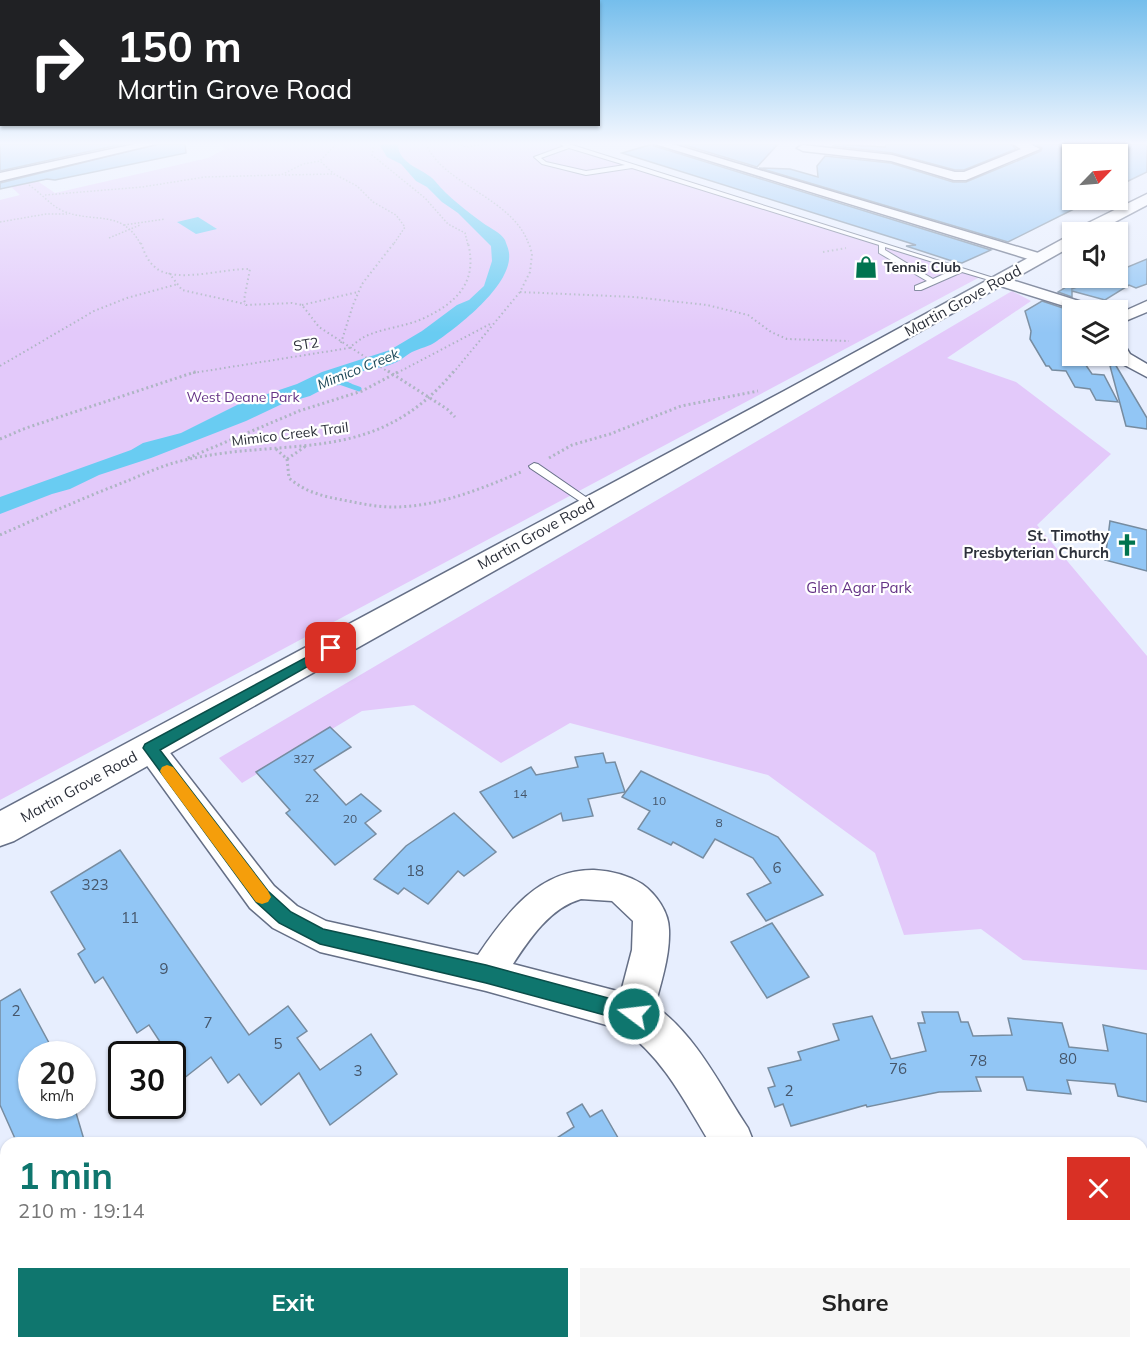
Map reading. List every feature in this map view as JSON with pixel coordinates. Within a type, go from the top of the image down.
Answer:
[{"type":"main road","points":[[1103,222],[1132,207]]},
{"type":"main road","name":"Martin Grove Road","points":[[0,830],[1062,245]]},
{"type":"street","points":[[884,207],[1040,258]]},
{"type":"street","points":[[999,281],[1062,301]]},
{"type":"street","points":[[1128,315],[1147,306]]},
{"type":"street","points":[[1128,360],[1147,372]]},
{"type":"street","points":[[150,748],[262,897],[285,917],[320,936],[486,974],[634,1014],[656,1030],[676,1053],[729,1137]]},
{"type":"street","points":[[486,974],[529,914],[552,896],[572,885],[588,883],[606,886],[624,891],[639,901],[647,912],[652,927],[651,941],[634,1014]]},
{"type":"lane","points":[[762,207],[999,281]]},
{"type":"lane","points":[[883,245],[882,251],[933,282]]},
{"type":"lane","points":[[918,288],[962,269]]},
{"type":"lane","points":[[534,466],[591,504]]},
{"type":"path","points":[[56,207],[59,210],[77,214]]},
{"type":"path","name":"ST2","points":[[349,348],[341,343],[362,284],[397,243],[405,227],[396,215],[382,207]]},
{"type":"path","points":[[433,207],[448,224],[465,233],[472,260],[470,276],[463,290],[422,319],[364,337],[349,348],[428,397],[455,417]]},
{"type":"path","name":"Mimico Creek Trail","points":[[0,535],[179,461],[233,451],[275,449],[346,438],[387,426],[408,415],[428,397],[520,292],[533,270],[532,255],[525,230],[496,207]]},
{"type":"path","points":[[0,222],[46,214],[100,216],[130,229],[151,263],[161,271],[169,273],[250,269],[245,304]]},
{"type":"path","points":[[109,238],[144,224],[165,219]]},
{"type":"path","points":[[124,225],[144,224]]},
{"type":"path","points":[[169,273],[184,290],[254,306],[292,303],[302,305],[359,291]]},
{"type":"path","points":[[0,366],[28,353],[48,337],[126,298],[178,284]]},
{"type":"path","points":[[520,292],[634,297],[707,305],[748,315],[771,332],[787,339],[859,342],[882,346]]},
{"type":"path","points":[[302,305],[319,327],[341,343]]},
{"type":"path","points":[[179,461],[299,411],[362,391],[493,322]]},
{"type":"path","name":"ST2","points":[[0,439],[26,428],[201,370],[349,348]]},
{"type":"path","points":[[275,449],[287,459],[307,445]]},
{"type":"green space","name":"West Deane Park","points":[[0,207],[759,207],[980,277],[0,800]]},
{"type":"green space","name":"Glen Agar Park","points":[[1012,291],[1031,301],[947,358],[1016,382],[1111,454],[1037,525],[1147,656],[1147,970],[1023,960],[981,929],[904,935],[875,853],[768,775],[570,723],[501,763],[414,705],[362,711],[242,783],[219,758]]},
{"type":"water","name":"Mimico Creek","points":[[449,207],[462,207],[503,237],[509,252],[508,265],[503,278],[483,303],[459,325],[434,343],[412,352],[395,363],[356,374],[346,381],[352,384],[329,386],[310,396],[282,404],[246,421],[151,458],[99,475],[70,489],[0,514],[0,497],[131,450],[143,443],[181,433],[241,403],[297,384],[322,372],[390,350],[422,331],[457,305],[469,300],[484,286],[492,261],[491,246]]},
{"type":"water","points":[[198,217],[217,229],[196,234],[177,222]]},
{"type":"building","points":[[794,207],[851,207],[991,250],[962,263],[906,246],[916,245]]},
{"type":"building","points":[[890,207],[1062,207],[1062,210],[1072,210],[1008,242]]},
{"type":"building","points":[[1147,259],[1147,284],[1136,288],[1128,286],[1128,267]]},
{"type":"building","points":[[1064,288],[1124,288],[1105,300],[1072,291],[1072,297],[1058,292]]},
{"type":"building","points":[[1042,301],[1062,308],[1062,366],[1086,366],[1092,374],[1104,375],[1118,402],[1096,400],[1090,389],[1075,387],[1066,371],[1052,370],[1046,366],[1030,339],[1031,331],[1025,311]]},
{"type":"building","points":[[1110,366],[1116,366],[1147,418],[1147,429],[1126,426]]},
{"type":"building","name":"St. Timothy Presbyterian Church","points":[[1110,521],[1147,530],[1147,571],[1105,560]]},
{"type":"building","points":[[330,727],[351,747],[314,770],[346,805],[361,794],[381,811],[365,823],[376,834],[335,865],[286,813],[290,810],[256,772]]},
{"type":"building","points":[[603,753],[606,763],[615,762],[625,792],[588,799],[593,816],[563,821],[561,813],[513,838],[480,792],[531,767],[536,775],[578,767],[575,757]]},
{"type":"building","points":[[641,771],[778,837],[823,895],[766,921],[747,894],[771,883],[753,858],[715,839],[703,858],[673,842],[671,845],[638,829],[650,811],[622,797]]},
{"type":"building","points":[[454,813],[496,852],[464,876],[458,871],[428,904],[404,888],[398,894],[374,879],[406,846]]},
{"type":"building","points":[[120,850],[249,1035],[288,1006],[307,1031],[297,1038],[320,1070],[371,1034],[397,1074],[330,1125],[299,1073],[261,1105],[239,1074],[228,1083],[211,1057],[186,1077],[186,1041],[159,1041],[149,1025],[137,1033],[103,977],[95,983],[78,954],[85,949],[51,892]]},
{"type":"building","points":[[772,923],[809,977],[767,998],[731,942]]},
{"type":"building","points":[[20,989],[48,1041],[18,1041],[18,1119],[78,1119],[83,1137],[14,1137],[0,1105],[0,1001]]},
{"type":"building","points":[[922,1012],[958,1012],[961,1022],[968,1022],[973,1036],[1012,1035],[1008,1018],[1062,1023],[1069,1047],[1108,1051],[1103,1025],[1147,1034],[1147,1102],[1118,1096],[1115,1084],[1067,1080],[1071,1094],[1027,1090],[1023,1077],[976,1077],[981,1091],[939,1092],[867,1107],[866,1105],[791,1126],[783,1104],[775,1107],[768,1088],[775,1086],[768,1068],[801,1060],[798,1052],[839,1040],[833,1024],[872,1016],[891,1059],[926,1051],[918,1023],[925,1023]]},
{"type":"building","points":[[582,1104],[590,1117],[602,1110],[618,1137],[558,1137],[574,1127],[567,1113]]},
{"type":"waterway","name":"Mimico Creek","points":[[342,383],[359,389]]},
{"type":"slow traffic","points":[[167,771],[262,897]]},
{"type":"place","name":"Tennis Club","points":[[866,267]]},
{"type":"place","name":"St. Timothy Presbyterian Church","points":[[1127,545]]},
{"type":"route","points":[[331,648],[150,748],[262,897],[285,917],[320,936],[486,974],[634,1014]]}]
